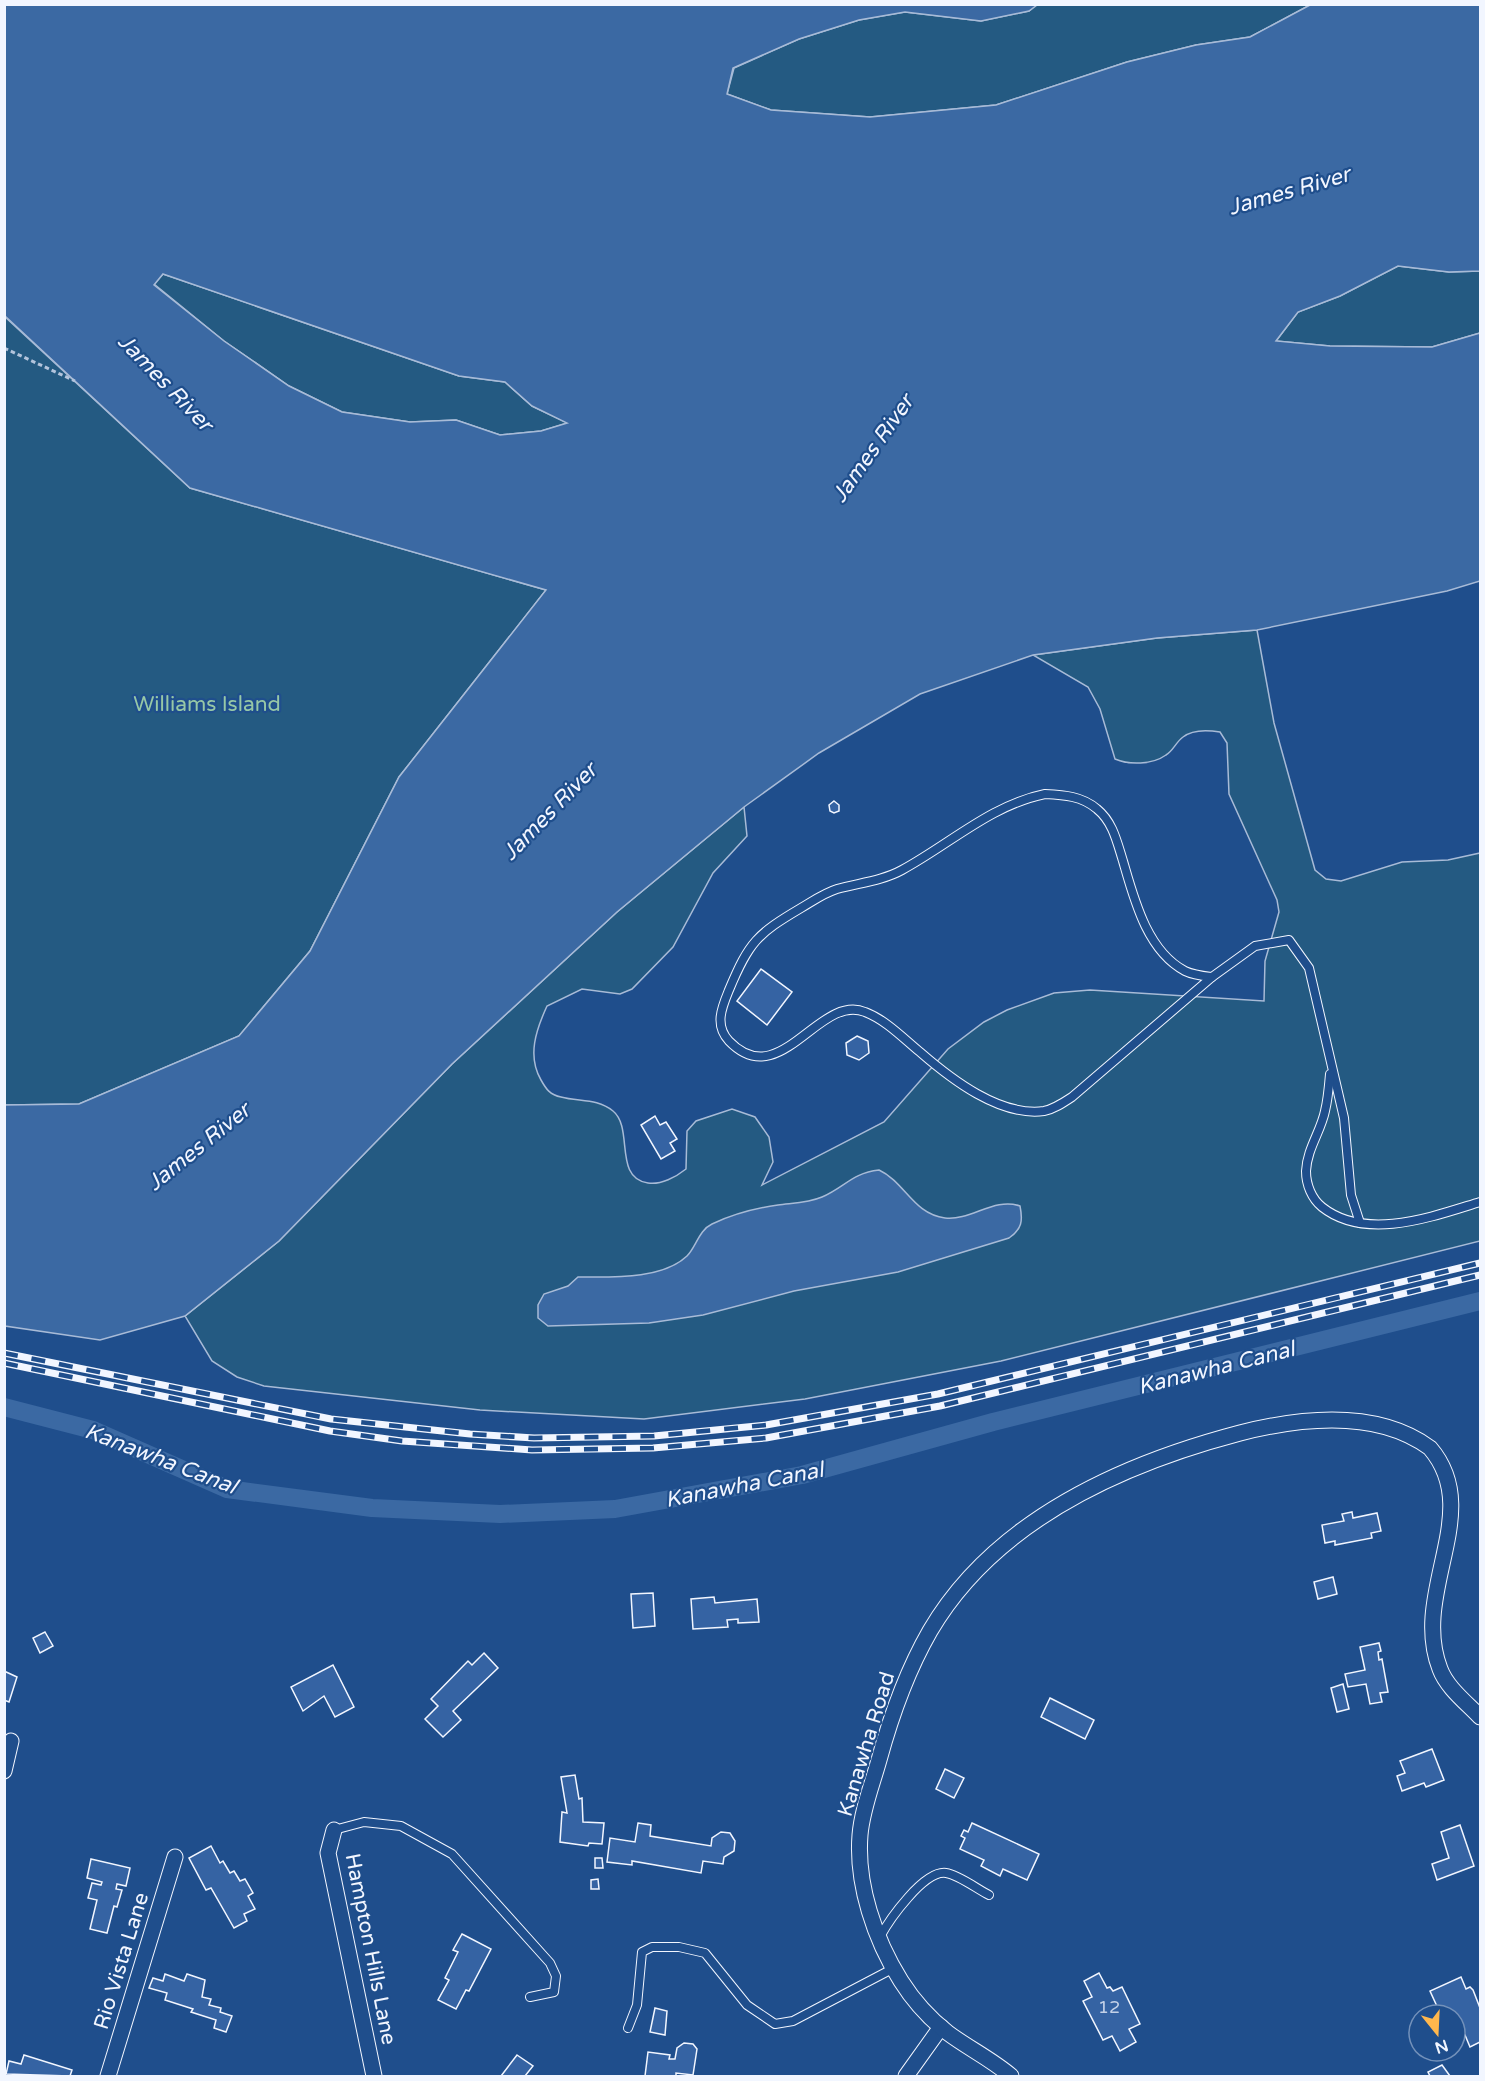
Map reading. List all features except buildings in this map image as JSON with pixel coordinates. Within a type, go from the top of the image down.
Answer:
[{"type":"street","name":"Kanawha Road","points":[[1011,2076],[941,2027],[912,1997],[880,1939],[865,1893],[860,1862],[860,1834],[865,1807],[898,1699],[916,1657],[946,1607],[982,1565],[1013,1538],[1072,1498],[1120,1473],[1161,1456],[1254,1430],[1300,1421],[1331,1420],[1374,1426],[1411,1437],[1427,1446],[1446,1462],[1461,1491],[1463,1530],[1439,1597],[1436,1615],[1436,1651],[1439,1668],[1446,1681],[1480,1717]]},
{"type":"street","points":[[4,1771],[11,1741]]},
{"type":"street","name":"Hampton Hills Lane","points":[[334,1830],[328,1854],[374,2076]]},
{"type":"street","name":"Rio Vista Lane","points":[[108,2076],[175,1857]]},
{"type":"street","points":[[906,2076],[941,2027]]},
{"type":"lane","points":[[1212,977],[1186,971],[1172,961],[1148,930],[1135,902],[1116,837],[1106,816],[1082,799],[1045,794],[1025,798],[1004,807],[900,871],[825,893],[766,929],[745,956],[721,1008],[720,1019],[728,1040],[742,1050],[767,1055],[795,1043],[842,1011],[864,1011],[893,1029],[931,1062],[966,1086],[1013,1109],[1046,1111],[1072,1097],[1212,977],[1255,946],[1289,940],[1309,968],[1344,1118],[1349,1143],[1352,1195],[1360,1223]]},
{"type":"lane","points":[[1331,1070],[1325,1111],[1308,1157],[1308,1186],[1313,1198],[1333,1216],[1360,1223],[1387,1224],[1419,1219],[1480,1202]]},
{"type":"lane","points":[[334,1830],[364,1822],[401,1826],[452,1854],[550,1963],[556,1976],[554,1992],[530,1997]]},
{"type":"lane","points":[[880,1939],[891,1917],[933,1876],[946,1873],[989,1895]]},
{"type":"lane","points":[[628,2028],[637,2005],[642,1952],[652,1947],[679,1947],[705,1953],[747,2005],[775,2024],[793,2020],[894,1968]]},
{"type":"path","points":[[4,348],[75,381]]},
{"type":"green space","points":[[1037,4],[1310,5],[1250,37],[1196,45],[1127,62],[996,105],[870,117],[771,110],[727,94],[734,68],[799,39],[859,20],[905,12],[981,21],[1029,11]]},
{"type":"green space","points":[[1398,266],[1449,272],[1480,271],[1480,333],[1432,347],[1330,346],[1276,341],[1298,312],[1340,296]]},
{"type":"green space","points":[[163,274],[459,376],[505,382],[532,406],[568,423],[541,431],[500,435],[456,420],[410,422],[342,412],[289,386],[224,341],[154,284]]},
{"type":"green space","name":"Williams Island","points":[[4,316],[190,488],[546,590],[399,777],[310,951],[239,1036],[79,1104],[5,1105]]},
{"type":"green space","points":[[1257,630],[1274,723],[1315,870],[1326,879],[1341,881],[1402,862],[1448,860],[1480,853],[1480,1241],[1001,1361],[805,1399],[644,1419],[480,1410],[264,1386],[237,1377],[212,1361],[185,1316],[279,1241],[452,1064],[617,912],[744,807],[747,836],[713,873],[673,947],[632,989],[620,994],[582,989],[547,1006],[539,1024],[534,1062],[545,1086],[557,1096],[594,1102],[613,1111],[622,1129],[627,1163],[637,1179],[648,1183],[658,1183],[682,1172],[686,1169],[687,1131],[696,1121],[732,1109],[755,1117],[769,1137],[773,1162],[762,1185],[884,1122],[948,1049],[984,1022],[1007,1010],[1054,993],[1090,990],[1264,1001],[1265,961],[1279,912],[1277,900],[1229,794],[1227,743],[1220,732],[1201,731],[1187,734],[1168,753],[1154,761],[1134,763],[1115,759],[1100,709],[1088,687],[1033,655],[1157,638]]},
{"type":"water","name":"James River","points":[[5,4],[1037,5],[1029,11],[981,21],[905,12],[859,20],[799,39],[733,68],[727,94],[771,110],[870,117],[996,105],[1127,62],[1196,45],[1250,37],[1310,5],[1480,5],[1480,271],[1449,272],[1398,266],[1340,296],[1298,312],[1276,341],[1330,346],[1432,347],[1480,333],[1480,581],[1447,591],[1257,630],[1157,638],[1033,655],[920,694],[819,753],[744,807],[617,912],[452,1064],[279,1241],[185,1316],[100,1340],[5,1326],[5,1105],[79,1104],[239,1036],[310,951],[399,777],[546,590],[190,488],[5,316]],"holes":[[[163,274],[459,376],[505,382],[532,406],[567,423],[541,431],[500,435],[456,420],[410,422],[342,412],[289,386],[224,341],[154,285]]]},
{"type":"water","points":[[879,1170],[896,1182],[917,1204],[934,1215],[955,1218],[1001,1204],[1010,1204],[1020,1206],[1020,1224],[1017,1231],[1009,1238],[898,1272],[794,1291],[703,1315],[649,1323],[548,1326],[538,1318],[538,1305],[544,1294],[568,1286],[578,1277],[635,1276],[664,1269],[687,1256],[704,1230],[712,1224],[753,1210],[817,1199],[855,1177]]},
{"type":"waterway","name":"Kanawha Canal","points":[[4,1407],[93,1430],[227,1489],[372,1508],[500,1514],[615,1509],[802,1475],[993,1422],[1480,1301]]},
{"type":"railway","points":[[4,1353],[331,1419],[470,1434],[534,1438],[654,1436],[766,1425],[938,1394],[1480,1263]]},
{"type":"railway","points":[[4,1363],[330,1431],[402,1441],[532,1450],[653,1448],[766,1438],[940,1406],[1480,1275]]}]
